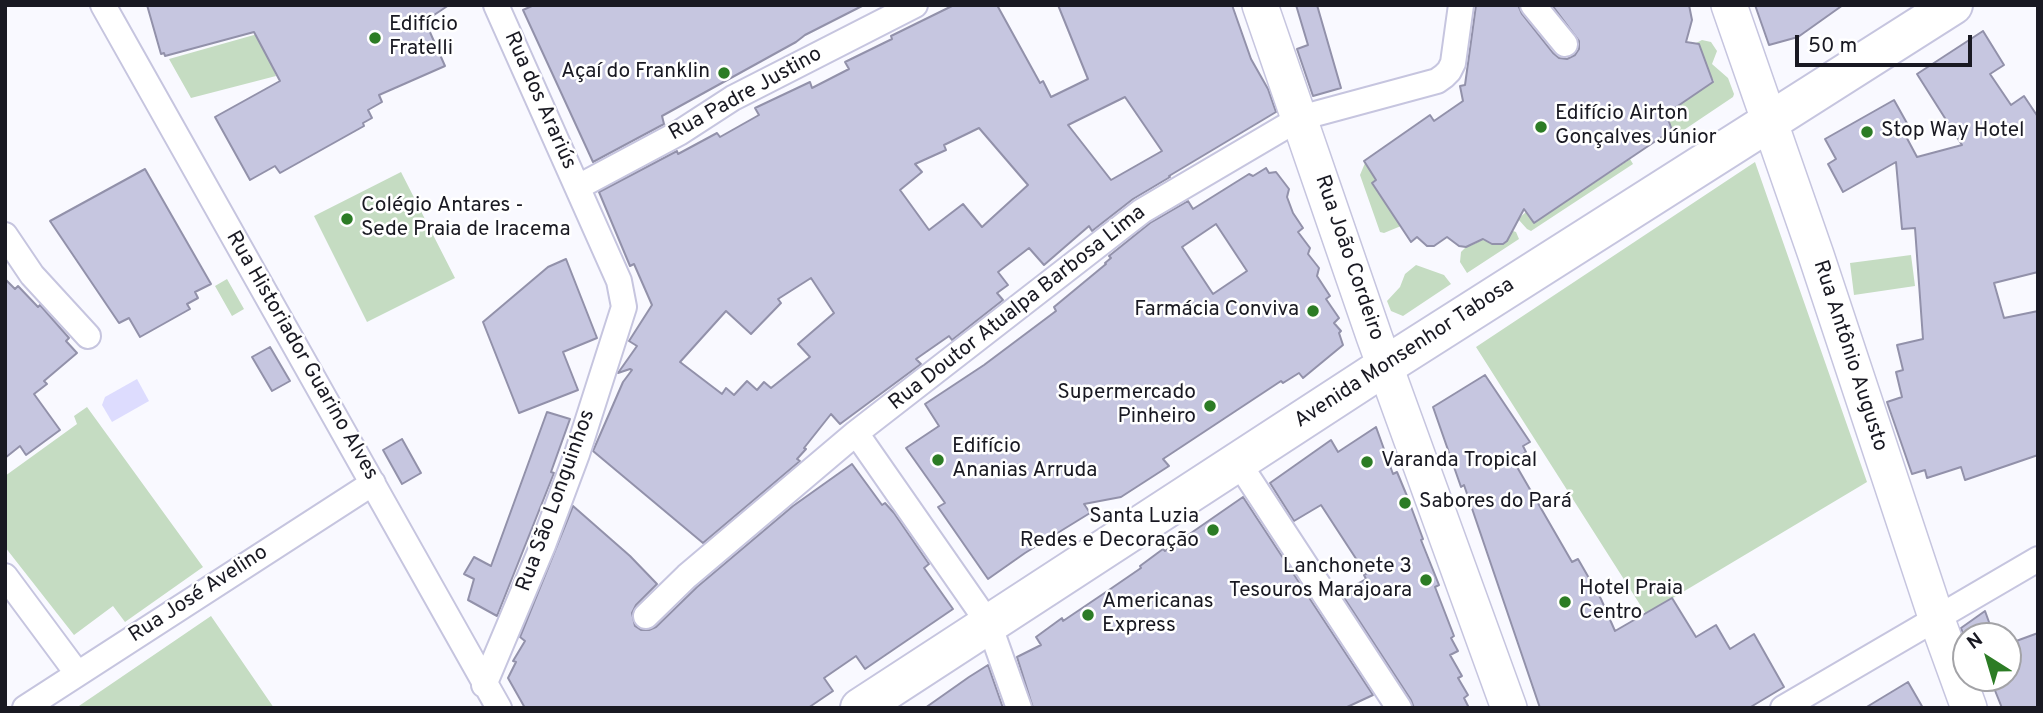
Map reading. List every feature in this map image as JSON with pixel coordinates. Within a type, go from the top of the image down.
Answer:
[{"type":"main road","name":"Avenida Monsenhor Tabosa","points":[[860,708],[1385,366],[1953,5]]},
{"type":"street","name":"Rua Historiador Guarino Alves","points":[[103,5],[499,708]]},
{"type":"street","name":"Rua dos Arariús","points":[[496,5],[622,290],[622,315]]},
{"type":"street","name":"Rua Padre Justino","points":[[578,187],[679,133],[733,98],[915,5]]},
{"type":"street","name":"Rua João Cordeiro","points":[[1260,5],[1385,366],[1509,708]]},
{"type":"street","name":"Rua Doutor Atualpa Barbosa Lima","points":[[646,616],[687,576],[856,433],[1118,228],[1153,204],[1300,117],[1437,81],[1444,76],[1452,63],[1461,5]]},
{"type":"street","points":[[1533,5],[1565,44]]},
{"type":"street","name":"Rua Antônio Augusto","points":[[1729,5],[1969,708]]},
{"type":"street","points":[[5,235],[32,275],[88,336]]},
{"type":"street","name":"Rua São Longuinhos","points":[[484,685],[543,545],[622,315]]},
{"type":"street","points":[[856,433],[989,624],[1019,708]]},
{"type":"street","points":[[1238,462],[1399,708]]},
{"type":"street","name":"Rua José Avelino","points":[[25,708],[373,483]]},
{"type":"street","points":[[1783,708],[2038,559]]},
{"type":"street","points":[[5,576],[78,673]]},
{"type":"green space","points":[[261,33],[276,76],[191,98],[169,59]]},
{"type":"green space","points":[[1702,40],[1711,42],[1717,51],[1712,64],[1728,78],[1733,97],[1663,144],[1657,140],[1672,130],[1663,115],[1714,81],[1690,46]]},
{"type":"green space","points":[[1630,159],[1633,164],[1531,231],[1518,219],[1526,212],[1534,223]]},
{"type":"green space","points":[[1755,162],[1867,482],[1646,614],[1476,347]]},
{"type":"green space","points":[[1365,163],[1376,180],[1372,184],[1401,226],[1380,232],[1360,175]]},
{"type":"green space","points":[[401,172],[455,278],[367,322],[314,216]]},
{"type":"green space","points":[[1510,230],[1516,232],[1519,239],[1467,273],[1460,262],[1461,252],[1465,248],[1483,240],[1502,244]]},
{"type":"green space","points":[[1911,255],[1915,286],[1854,295],[1850,263]]},
{"type":"green space","points":[[1416,265],[1444,275],[1451,284],[1403,316],[1391,311],[1387,301],[1400,287],[1405,274]]},
{"type":"green space","points":[[227,279],[244,309],[232,316],[215,286]]},
{"type":"green space","points":[[87,407],[203,567],[125,622],[113,606],[74,635],[5,547],[5,476],[77,424],[74,416]]},
{"type":"green space","points":[[211,616],[274,708],[76,708]]},
{"type":"water","points":[[137,379],[149,401],[112,422],[102,405],[105,397]]},
{"type":"building","points":[[147,5],[449,5],[425,21],[445,66],[379,95],[382,102],[368,110],[372,118],[363,123],[364,126],[280,173],[275,166],[250,180],[215,117],[280,81],[254,32],[165,56],[164,53],[161,54]]},
{"type":"building","points":[[534,5],[864,5],[805,35],[662,116],[664,124],[593,162],[523,10]]},
{"type":"building","points":[[954,5],[997,5],[1040,83],[1043,81],[1051,97],[1088,79],[1058,5],[1232,5],[1251,59],[1268,89],[1276,112],[1133,199],[1092,231],[1089,226],[1044,265],[1029,248],[998,272],[1008,285],[997,293],[1003,300],[952,340],[949,336],[916,359],[921,364],[840,424],[831,414],[804,448],[806,449],[797,459],[800,461],[703,543],[593,451],[623,382],[632,370],[618,373],[637,346],[629,341],[652,305],[634,264],[630,266],[599,192],[677,151],[678,154],[717,133],[720,137],[759,115],[755,108],[810,82],[812,88],[849,69],[845,62],[892,39],[891,36]],"holes":[[[1125,97],[1162,151],[1111,180],[1068,125]],[[979,128],[1028,185],[982,227],[963,204],[929,230],[900,190],[922,172],[915,164],[946,150],[944,145]],[[811,278],[834,313],[798,344],[810,357],[771,388],[764,382],[757,390],[747,381],[734,395],[726,388],[722,394],[680,362],[726,311],[751,334],[781,303],[778,299]]]},
{"type":"building","points":[[1296,5],[1317,5],[1341,88],[1313,96],[1297,49],[1308,45]]},
{"type":"building","name":"Edifício Airton Gonçalves Júnior","points":[[1476,5],[1518,5],[1553,53],[1559,58],[1567,59],[1579,49],[1579,41],[1552,5],[1689,5],[1692,20],[1686,42],[1699,44],[1713,82],[1666,114],[1672,130],[1534,223],[1524,209],[1503,244],[1492,244],[1483,239],[1466,247],[1459,246],[1447,237],[1434,246],[1427,246],[1417,237],[1411,242],[1372,183],[1376,180],[1364,161],[1430,115],[1434,121],[1463,101],[1460,86],[1465,85]]},
{"type":"building","points":[[1755,5],[1843,5],[1798,37],[1769,45]]},
{"type":"building","points":[[1983,31],[2004,65],[1990,74],[2011,105],[2024,96],[2038,117],[2038,272],[1994,283],[2004,318],[2038,311],[2038,455],[1965,480],[1961,467],[1927,478],[1925,470],[1912,474],[1887,402],[1902,397],[1896,372],[1903,370],[1897,345],[1923,339],[1915,228],[1902,229],[1896,162],[1843,192],[1828,164],[1836,159],[1825,139],[1894,100],[1908,125],[1902,129],[1917,157],[1962,145],[1917,74]]},
{"type":"building","points":[[1266,168],[1269,173],[1276,172],[1289,189],[1287,197],[1303,228],[1298,232],[1310,248],[1308,254],[1319,268],[1317,276],[1330,296],[1326,299],[1339,318],[1334,323],[1341,331],[1339,333],[1343,345],[1303,378],[1299,373],[1283,383],[1281,381],[1163,459],[1169,466],[1121,497],[1084,504],[1090,513],[988,579],[938,507],[945,503],[906,448],[939,426],[925,404],[984,365],[1056,311],[1054,307],[1106,264],[1111,258],[1109,256],[1150,223],[1188,201],[1193,209],[1249,174],[1253,176]],"holes":[[[1216,224],[1247,271],[1213,294],[1182,247]]]},
{"type":"building","points":[[145,169],[211,284],[195,292],[198,298],[187,304],[190,309],[140,337],[129,318],[119,323],[50,221]]},
{"type":"building","points":[[566,259],[597,338],[563,352],[578,390],[519,413],[483,322],[548,267]]},
{"type":"building","points":[[5,279],[15,289],[18,286],[38,307],[40,305],[69,338],[66,341],[77,353],[44,381],[47,384],[34,394],[60,430],[26,455],[20,446],[5,458]]},
{"type":"building","points":[[270,347],[290,381],[272,391],[252,357]]},
{"type":"building","points":[[1485,375],[1530,442],[1523,446],[1526,452],[1513,460],[1572,562],[1578,559],[1601,599],[1615,631],[1672,598],[1696,637],[1716,625],[1730,649],[1754,634],[1784,687],[1749,708],[1540,708],[1464,485],[1461,487],[1433,407]]},
{"type":"building","points":[[547,412],[570,419],[551,472],[554,473],[497,616],[468,600],[474,579],[464,574],[474,557],[491,566]]},
{"type":"building","points":[[1376,427],[1393,474],[1397,472],[1407,496],[1439,585],[1435,587],[1454,636],[1451,638],[1458,651],[1450,655],[1462,676],[1458,678],[1468,695],[1464,698],[1469,708],[1414,708],[1341,593],[1366,579],[1366,574],[1321,505],[1294,521],[1270,483],[1331,440],[1338,452]]},
{"type":"building","points":[[402,439],[421,473],[402,484],[383,450]]},
{"type":"building","points":[[852,464],[882,505],[885,503],[894,513],[929,564],[924,568],[953,609],[865,669],[856,656],[824,678],[833,691],[808,708],[525,708],[508,678],[516,662],[513,661],[525,641],[520,637],[573,506],[630,556],[657,584],[636,605],[632,613],[635,626],[641,630],[649,630],[656,627],[697,587],[793,506]]},
{"type":"building","points":[[1243,497],[1373,695],[1345,708],[1033,708],[1017,657],[1041,645],[1036,637]]},
{"type":"building","points":[[1985,611],[1989,622],[1969,622]]},
{"type":"building","points":[[2038,633],[2038,708],[2002,708],[1996,692],[2022,692],[2022,639]]},
{"type":"building","points":[[988,665],[1003,708],[925,708],[969,677]]},
{"type":"building","points":[[1908,682],[1923,708],[1865,708]]},
{"type":"place","name":"Edifício Fratelli","points":[[375,38]]},
{"type":"place","name":"Açaí do Franklin","points":[[724,73]]},
{"type":"place","name":"Edifício Airton Gonçalves Júnior","points":[[1541,127]]},
{"type":"place","name":"Stop Way Hotel","points":[[1867,132]]},
{"type":"place","name":"Colégio Antares - Sede Praia de Iracema","points":[[347,219]]},
{"type":"place","name":"Farmácia Conviva","points":[[1313,311]]},
{"type":"place","name":"Supermercado Pinheiro","points":[[1210,406]]},
{"type":"place","name":"Edifício Ananias Arruda","points":[[938,460]]},
{"type":"place","name":"Varanda Tropical","points":[[1367,462]]},
{"type":"place","name":"Sabores do Pará","points":[[1405,503]]},
{"type":"place","name":"Santa Luzia Redes e Decoração","points":[[1213,530]]},
{"type":"place","name":"Lanchonete 3 Tesouros Marajoara","points":[[1426,580]]},
{"type":"place","name":"Hotel Praia Centro","points":[[1565,602]]},
{"type":"place","name":"Americanas Express","points":[[1088,615]]}]
